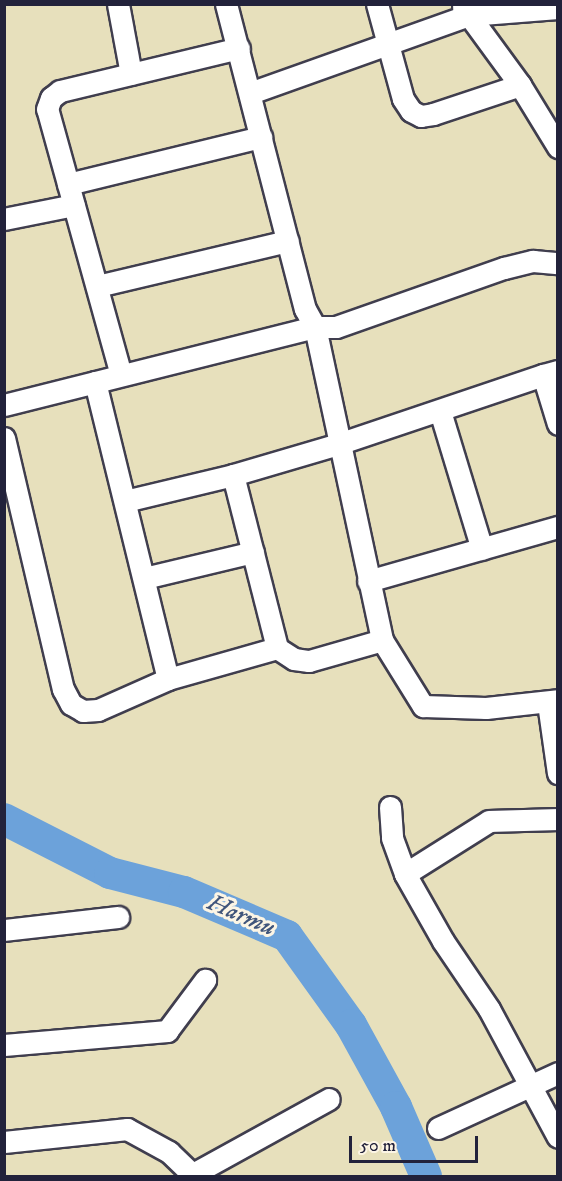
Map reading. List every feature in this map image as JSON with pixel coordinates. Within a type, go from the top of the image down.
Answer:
[{"type":"street","points":[[118,4],[131,74]]},
{"type":"street","points":[[226,4],[305,309],[315,327],[338,444],[382,640],[423,706],[486,708],[553,701],[558,773]]},
{"type":"street","points":[[377,4],[403,99],[411,111],[422,116],[520,85]]},
{"type":"street","points":[[250,93],[388,44],[465,10],[558,8]]},
{"type":"street","points":[[465,10],[520,85],[558,147]]},
{"type":"street","points":[[121,375],[47,109],[51,98],[60,91],[239,48]]},
{"type":"street","points":[[68,184],[261,137]]},
{"type":"street","points":[[4,219],[74,205]]},
{"type":"street","points":[[97,286],[288,241]]},
{"type":"street","points":[[4,405],[315,327],[336,327],[504,268],[533,261],[558,263]]},
{"type":"street","points":[[125,501],[233,476],[440,411],[550,373],[558,424]]},
{"type":"street","points":[[96,382],[168,679]]},
{"type":"street","points":[[440,411],[482,549]]},
{"type":"street","points":[[4,438],[63,688],[71,704],[83,711],[98,710],[168,679],[277,648]]},
{"type":"street","points":[[233,476],[277,648],[294,659],[309,661],[382,640]]},
{"type":"street","points":[[368,581],[558,527]]},
{"type":"street","points":[[144,578],[253,552]]},
{"type":"street","points":[[390,807],[392,838],[405,874],[443,941],[489,1009],[558,1137]]},
{"type":"street","points":[[405,874],[489,821],[558,819]]},
{"type":"street","points":[[4,930],[118,916]]},
{"type":"street","points":[[4,1046],[167,1031],[205,980]]},
{"type":"street","points":[[438,1128],[558,1073]]},
{"type":"street","points":[[4,1142],[127,1129],[156,1142],[194,1175],[329,1099]]},
{"type":"waterway","name":"Harmu","points":[[4,819],[110,873],[184,892],[287,936],[351,1025],[396,1107],[426,1176]]}]
